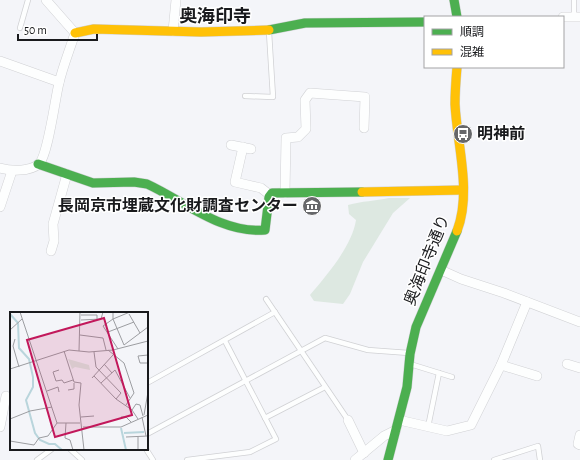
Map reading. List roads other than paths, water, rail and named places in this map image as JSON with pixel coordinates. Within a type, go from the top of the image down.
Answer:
[{"type":"street","points":[[46,0],[75,33]]},
{"type":"street","points":[[173,31],[176,0]]},
{"type":"street","points":[[454,0],[457,16]]},
{"type":"street","points":[[564,17],[577,17]]},
{"type":"street","points":[[75,33],[94,29],[173,31],[269,30],[305,23],[424,22]]},
{"type":"street","points":[[0,168],[12,171],[28,169],[38,164],[45,151],[59,82],[75,33]]},
{"type":"street","points":[[0,61],[59,82]]},
{"type":"street","name":"奥海印寺通り","points":[[388,460],[407,388],[410,354],[416,327],[461,220],[463,190],[455,103],[457,68]]},
{"type":"street","points":[[285,193],[286,138],[298,137],[306,129],[305,100],[310,94],[365,96],[364,128]]},
{"type":"street","points":[[231,145],[247,148],[235,182],[261,188],[270,195],[285,193],[463,190]]},
{"type":"street","points":[[38,164],[93,183],[134,182],[147,184],[232,227],[258,232],[265,230],[270,195]]},
{"type":"street","points":[[0,207],[12,171]]},
{"type":"street","points":[[51,251],[54,241],[53,224],[67,174]]},
{"type":"street","points":[[441,270],[460,279],[580,322]]},
{"type":"street","points":[[399,420],[447,431],[471,425],[501,365],[526,302]]},
{"type":"street","points":[[567,364],[580,368]]},
{"type":"street","points":[[501,365],[537,376]]},
{"type":"street","points":[[0,426],[6,396]]},
{"type":"street","points":[[348,420],[364,453]]},
{"type":"street","points":[[355,460],[384,436],[396,430]]},
{"type":"street","points":[[580,436],[578,444],[580,445]]},
{"type":"lane","points":[[20,28],[28,0]]},
{"type":"lane","points":[[574,0],[577,17]]},
{"type":"lane","points":[[245,96],[273,97],[269,30]]},
{"type":"lane","points":[[266,298],[348,420]]},
{"type":"lane","points":[[148,382],[275,312]]},
{"type":"lane","points":[[148,433],[325,338],[368,350],[410,354]]},
{"type":"lane","points":[[187,460],[250,452],[276,439],[225,341]]},
{"type":"lane","points":[[410,364],[452,377]]},
{"type":"lane","points":[[428,427],[439,373]]},
{"type":"lane","points":[[265,418],[326,387]]},
{"type":"lane","points":[[496,460],[538,446],[540,460]]},
{"type":"lane","points":[[38,460],[51,450]]},
{"type":"lane","points":[[71,450],[82,460]]},
{"type":"lane","points":[[147,450],[152,460]]},
{"type":"place","name":"明神前","points":[[463,134]]},
{"type":"place","name":"長岡京市埋蔵文化財調査センター","points":[[312,206]]},
{"type":"district","name":"奥海印寺","points":[[215,17]]}]
